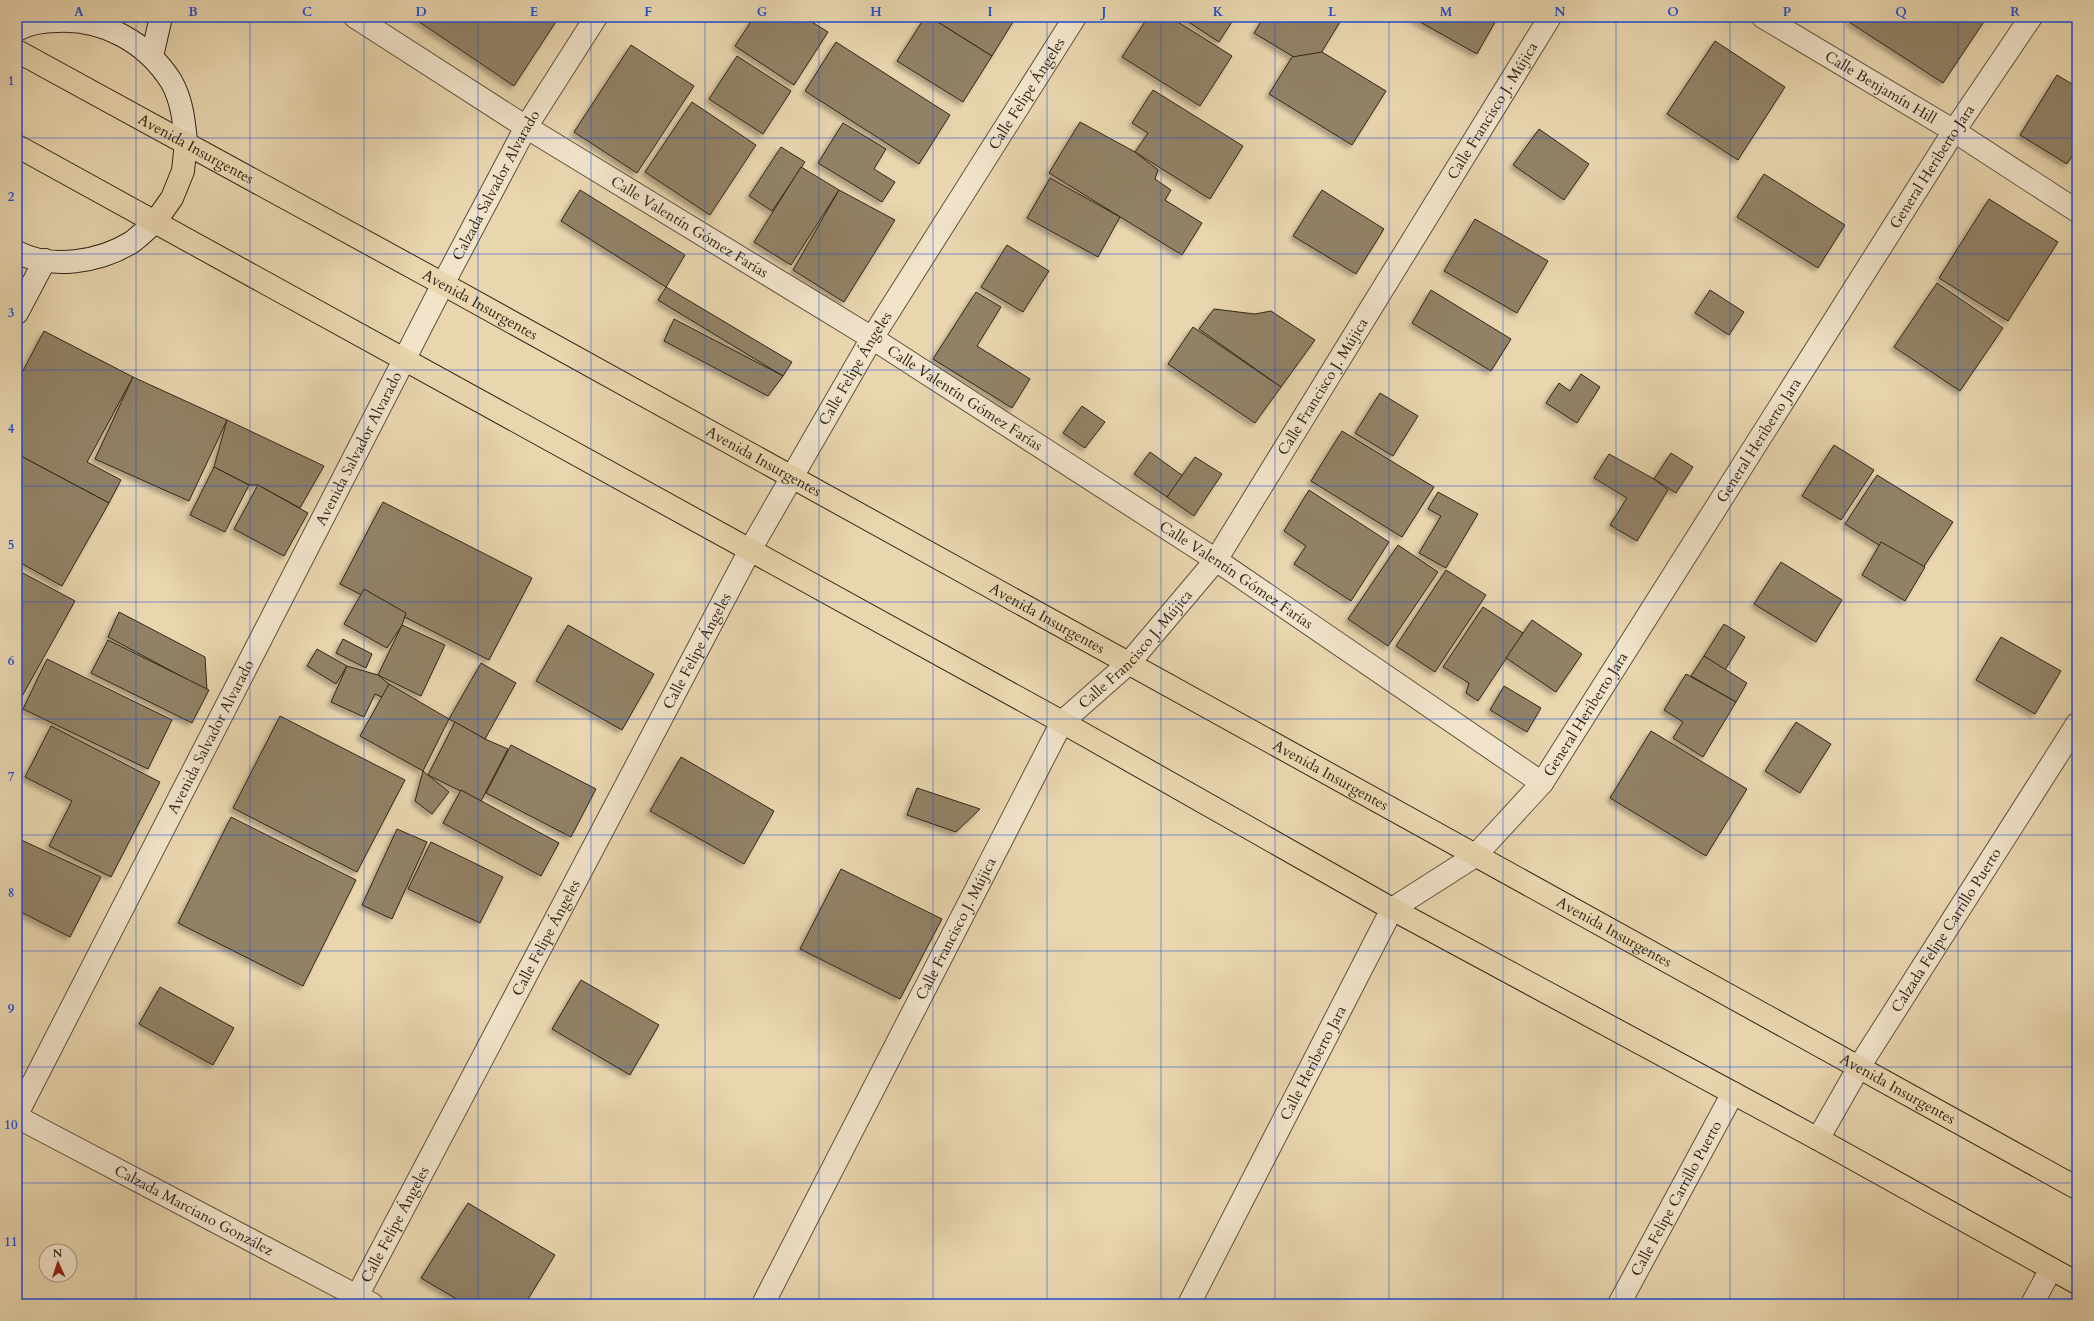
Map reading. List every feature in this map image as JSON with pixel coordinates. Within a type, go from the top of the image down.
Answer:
[{"type":"main road","name":"Avenida Insurgentes","points":[[17,51],[186,142],[2077,1188]]},
{"type":"main road","points":[[155,222],[172,198],[183,171],[186,142]]},
{"type":"main road","points":[[17,146],[1062,722],[1392,909],[1733,1093],[2077,1283]]},
{"type":"street","points":[[152,56],[161,17]]},
{"type":"street","name":"Calle Valentín Gómez Farías","points":[[355,17],[526,128],[872,338],[1216,560],[1542,783]]},
{"type":"street","name":"Calzada Salvador Alvarado","points":[[404,359],[526,128],[596,17]]},
{"type":"street","name":"Calle Felipe Ángeles","points":[[360,1302],[750,550],[872,338],[1075,17]]},
{"type":"street","name":"Calle Francisco J. Mújica","points":[[763,1304],[1062,722],[1129,663],[1216,560],[1550,17]]},
{"type":"street","name":"Calle Benjamín Hill","points":[[1763,17],[1954,131],[2077,211]]},
{"type":"street","name":"General Heriberto Jara","points":[[1475,856],[1542,783],[1954,131],[2031,17]]},
{"type":"street","points":[[17,30],[47,19],[74,20],[103,26],[129,38],[152,56],[171,82],[183,111],[186,142]]},
{"type":"street","points":[[17,252],[44,260],[75,262],[105,255],[132,242],[155,222]]},
{"type":"street","points":[[17,313],[44,260]]},
{"type":"street","name":"Avenida Salvador Alvarado","points":[[17,1116],[404,359]]},
{"type":"street","name":"Calzada Felipe Carrillo Puerto","points":[[1818,1140],[1859,1067],[2077,724]]},
{"type":"street","points":[[1392,909],[1475,856]]},
{"type":"street","name":"Calle Heriberto Jara","points":[[1189,1304],[1392,909]]},
{"type":"street","name":"Calle Felipe Carrillo Puerto","points":[[1619,1304],[1733,1093]]},
{"type":"street","name":"Calzada Marciano González","points":[[17,1116],[360,1302]]},
{"type":"street","points":[[2032,1304],[2051,1269]]},
{"type":"building","points":[[417,17],[559,17],[514,86],[415,19]]},
{"type":"building","points":[[754,17],[804,17],[828,32],[794,85],[735,46]]},
{"type":"building","points":[[925,17],[930,17],[992,56],[963,102],[897,61]]},
{"type":"building","points":[[930,17],[1016,17],[992,56]]},
{"type":"building","points":[[1148,17],[1170,17],[1232,56],[1200,106],[1122,57]]},
{"type":"building","points":[[1186,17],[1235,17],[1219,42],[1184,19]]},
{"type":"building","points":[[1264,17],[1343,17],[1312,68],[1254,33]]},
{"type":"building","points":[[1411,17],[1498,17],[1477,54]]},
{"type":"building","points":[[1852,17],[1987,17],[1943,83],[1849,22]]},
{"type":"building","points":[[1715,41],[1785,87],[1738,160],[1667,114]]},
{"type":"building","points":[[836,42],[950,115],[919,164],[805,91]]},
{"type":"building","points":[[631,45],[694,86],[637,173],[574,132]]},
{"type":"building","points":[[1322,52],[1386,91],[1352,145],[1269,94],[1292,57]]},
{"type":"building","points":[[737,56],[791,91],[763,134],[709,99]]},
{"type":"building","points":[[2057,75],[2077,87],[2077,148],[2067,164],[2020,135]]},
{"type":"building","points":[[1153,90],[1243,146],[1210,199],[1135,152],[1148,133],[1132,123]]},
{"type":"building","points":[[692,102],[756,145],[710,215],[645,172]]},
{"type":"building","points":[[1080,122],[1135,152],[1158,170],[1155,179],[1171,190],[1165,200],[1202,223],[1182,255],[1049,173]]},
{"type":"building","points":[[843,123],[886,149],[874,169],[895,182],[882,202],[818,163]]},
{"type":"building","points":[[1539,129],[1589,164],[1564,200],[1513,165]]},
{"type":"building","points":[[781,147],[805,162],[772,211],[749,196]]},
{"type":"building","points":[[801,167],[839,190],[791,265],[754,242]]},
{"type":"building","points":[[1764,174],[1845,225],[1818,268],[1737,217]]},
{"type":"building","points":[[1050,178],[1120,217],[1098,257],[1027,218]]},
{"type":"building","points":[[580,190],[685,255],[666,287],[561,221]]},
{"type":"building","points":[[839,190],[895,220],[844,302],[793,270]]},
{"type":"building","points":[[1322,190],[1384,229],[1356,274],[1293,236]]},
{"type":"building","points":[[1989,199],[2058,242],[2008,321],[1939,278]]},
{"type":"building","points":[[1475,219],[1548,261],[1517,313],[1444,271]]},
{"type":"building","points":[[1007,245],[1049,271],[1023,312],[981,287]]},
{"type":"building","points":[[1937,283],[2003,328],[1960,391],[1894,347]]},
{"type":"building","points":[[666,287],[792,362],[783,376],[658,300]]},
{"type":"building","points":[[1431,290],[1511,339],[1491,371],[1412,323]]},
{"type":"building","points":[[1710,290],[1744,312],[1729,335],[1695,313]]},
{"type":"building","points":[[976,292],[1001,307],[977,346],[1030,379],[1012,408],[933,359]]},
{"type":"building","points":[[1214,309],[1255,314],[1271,311],[1315,340],[1281,387],[1199,329]]},
{"type":"building","points":[[674,319],[783,376],[768,396],[664,341]]},
{"type":"building","points":[[1193,327],[1281,387],[1255,423],[1168,364]]},
{"type":"building","points":[[44,331],[133,377],[87,462],[121,480],[109,503],[17,454],[17,382]]},
{"type":"building","points":[[1581,374],[1600,387],[1577,423],[1546,403],[1559,383],[1570,391]]},
{"type":"building","points":[[133,377],[227,420],[189,501],[95,459]]},
{"type":"building","points":[[1380,393],[1418,416],[1393,456],[1355,433]]},
{"type":"building","points":[[1082,406],[1105,422],[1085,448],[1063,433]]},
{"type":"building","points":[[227,420],[324,466],[300,508],[258,485],[249,485],[214,467]]},
{"type":"building","points":[[1342,431],[1434,487],[1402,537],[1311,481]]},
{"type":"building","points":[[1834,445],[1874,470],[1841,520],[1802,496]]},
{"type":"building","points":[[1150,452],[1183,476],[1167,497],[1134,474]]},
{"type":"building","points":[[1671,453],[1693,467],[1676,493],[1654,479]]},
{"type":"building","points":[[17,454],[109,503],[62,586],[17,561]]},
{"type":"building","points":[[1609,454],[1654,479],[1668,490],[1637,541],[1610,525],[1627,498],[1594,478]]},
{"type":"building","points":[[1195,457],[1222,474],[1194,516],[1167,497]]},
{"type":"building","points":[[214,467],[249,485],[225,532],[190,515]]},
{"type":"building","points":[[1877,475],[1953,522],[1921,571],[1845,524]]},
{"type":"building","points":[[258,485],[308,513],[284,556],[234,529]]},
{"type":"building","points":[[1309,490],[1389,542],[1351,601],[1294,564],[1306,546],[1284,531]]},
{"type":"building","points":[[1438,492],[1478,514],[1446,568],[1419,553],[1441,516],[1428,509]]},
{"type":"building","points":[[383,502],[532,578],[489,660],[340,584]]},
{"type":"building","points":[[1881,542],[1925,567],[1905,601],[1862,575]]},
{"type":"building","points":[[1398,545],[1438,572],[1388,646],[1348,619]]},
{"type":"building","points":[[1781,562],[1842,600],[1816,642],[1754,604]]},
{"type":"building","points":[[17,569],[21,572],[17,579]]},
{"type":"building","points":[[1446,570],[1486,595],[1435,672],[1396,646]]},
{"type":"building","points":[[21,572],[75,601],[20,700],[17,699],[17,579]]},
{"type":"building","points":[[364,589],[406,613],[402,625],[387,648],[344,624]]},
{"type":"building","points":[[1483,607],[1523,633],[1478,701],[1466,693],[1469,683],[1443,667]]},
{"type":"building","points":[[119,612],[205,657],[207,690],[108,637]]},
{"type":"building","points":[[1532,620],[1582,654],[1556,692],[1506,658]]},
{"type":"building","points":[[1724,624],[1745,637],[1725,670],[1704,656]]},
{"type":"building","points":[[402,625],[445,645],[421,696],[378,675]]},
{"type":"building","points":[[568,625],[654,674],[622,730],[536,681]]},
{"type":"building","points":[[2001,637],[2061,671],[2035,714],[1976,680]]},
{"type":"building","points":[[343,639],[372,654],[366,668],[336,653]]},
{"type":"building","points":[[108,640],[209,690],[192,723],[91,673]]},
{"type":"building","points":[[317,649],[347,666],[336,684],[307,666]]},
{"type":"building","points":[[1704,656],[1747,683],[1736,702],[1691,676]]},
{"type":"building","points":[[47,659],[172,720],[148,769],[23,709]]},
{"type":"building","points":[[481,663],[516,683],[485,739],[449,719]]},
{"type":"building","points":[[347,666],[378,675],[389,684],[384,698],[375,694],[364,717],[331,702]]},
{"type":"building","points":[[1686,674],[1736,702],[1703,757],[1673,738],[1683,722],[1664,710]]},
{"type":"building","points":[[389,684],[449,719],[423,771],[360,736]]},
{"type":"building","points":[[1504,686],[1541,708],[1527,732],[1490,710]]},
{"type":"building","points":[[280,716],[405,780],[357,872],[233,808]]},
{"type":"building","points":[[455,722],[485,739],[508,749],[481,801],[428,775]]},
{"type":"building","points":[[1796,722],[1831,744],[1800,793],[1765,771]]},
{"type":"building","points":[[51,726],[160,782],[111,877],[49,846],[72,801],[25,777]]},
{"type":"building","points":[[1651,731],[1747,789],[1706,856],[1610,798]]},
{"type":"building","points":[[511,745],[596,789],[571,837],[486,793]]},
{"type":"building","points":[[681,757],[774,811],[744,864],[650,811]]},
{"type":"building","points":[[423,771],[449,792],[432,814],[415,801]]},
{"type":"building","points":[[917,788],[980,809],[956,832],[907,815]]},
{"type":"building","points":[[461,790],[559,843],[541,876],[443,823]]},
{"type":"building","points":[[231,817],[356,880],[303,986],[178,923]]},
{"type":"building","points":[[397,829],[427,842],[392,919],[362,905]]},
{"type":"building","points":[[17,838],[101,877],[70,937],[17,910]]},
{"type":"building","points":[[431,842],[503,877],[480,923],[408,889]]},
{"type":"building","points":[[841,869],[942,919],[900,999],[800,949]]},
{"type":"building","points":[[581,980],[659,1025],[630,1075],[552,1029]]},
{"type":"building","points":[[160,987],[234,1028],[213,1065],[139,1024]]},
{"type":"building","points":[[468,1203],[555,1255],[525,1304],[465,1304],[421,1278]]}]
